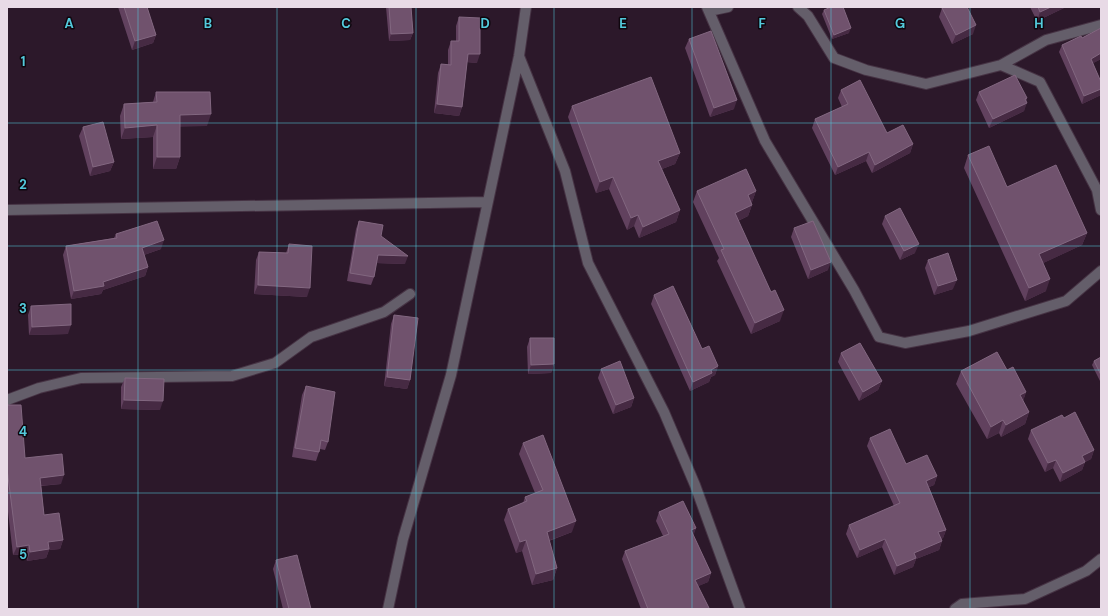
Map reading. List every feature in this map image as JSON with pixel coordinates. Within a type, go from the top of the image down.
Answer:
[{"type":"street","points":[[388,609],[403,539],[451,375],[519,56],[526,7]]},
{"type":"street","points":[[728,7],[708,9],[765,141],[854,290],[879,337],[905,343],[969,331],[1066,301],[1101,271]]},
{"type":"street","points":[[798,7],[808,16],[834,58],[866,70],[926,84],[1001,65],[1046,40],[1101,25]]},
{"type":"street","points":[[519,56],[565,171],[588,263],[664,412],[695,485],[740,609]]},
{"type":"street","points":[[1001,65],[1040,82],[1097,190],[1101,210]]},
{"type":"street","points":[[7,210],[487,202]]},
{"type":"street","points":[[7,400],[38,388],[81,378],[232,376],[275,363],[311,337],[384,312],[410,294]]},
{"type":"street","points":[[955,609],[962,604],[1025,599],[1086,571],[1101,559]]},
{"type":"building","points":[[124,7],[147,7],[156,35],[135,41]]},
{"type":"building","points":[[389,7],[411,7],[413,33],[391,34]]},
{"type":"building","points":[[831,7],[843,7],[851,28],[834,35],[824,10]]},
{"type":"building","points":[[967,7],[976,25],[956,35],[942,8]]},
{"type":"building","points":[[1038,7],[1051,7],[1040,12]]},
{"type":"building","points":[[459,17],[480,18],[480,54],[468,54],[462,107],[437,104],[441,64],[451,65],[451,41],[459,41]]},
{"type":"building","points":[[1101,28],[1101,53],[1091,59],[1101,82],[1101,89],[1084,96],[1062,45],[1081,36],[1082,38]]},
{"type":"building","points":[[711,31],[737,100],[714,108],[689,39]]},
{"type":"building","points":[[1015,75],[1027,98],[1025,99],[1027,103],[993,119],[979,92]]},
{"type":"building","points":[[651,77],[680,153],[658,161],[680,210],[643,227],[638,215],[631,218],[613,177],[600,182],[572,106]]},
{"type":"building","points":[[860,80],[887,133],[903,125],[913,144],[875,165],[869,152],[838,167],[815,119],[848,104],[841,90]]},
{"type":"building","points":[[156,92],[210,92],[211,114],[180,115],[180,157],[157,157],[157,125],[125,128],[124,104],[157,102]]},
{"type":"building","points":[[103,122],[114,162],[93,167],[83,127]]},
{"type":"building","points":[[989,146],[1007,187],[1056,165],[1087,233],[1039,254],[1050,279],[1029,288],[968,155]]},
{"type":"building","points":[[746,169],[756,191],[748,195],[752,205],[735,213],[771,292],[775,290],[784,310],[755,323],[721,250],[724,249],[697,191]]},
{"type":"building","points":[[900,208],[919,244],[904,251],[885,216]]},
{"type":"building","points":[[157,221],[164,240],[142,248],[148,267],[103,282],[104,286],[74,291],[66,246],[117,238],[116,234]]},
{"type":"building","points":[[359,221],[383,225],[381,236],[408,256],[378,255],[374,277],[350,273]]},
{"type":"building","points":[[813,221],[831,262],[811,270],[794,228]]},
{"type":"building","points":[[289,244],[312,246],[310,288],[258,285],[259,252],[288,253]]},
{"type":"building","points":[[948,253],[957,280],[938,286],[928,260]]},
{"type":"building","points":[[673,286],[702,349],[709,346],[718,366],[711,370],[712,373],[693,382],[654,295]]},
{"type":"building","points":[[71,304],[71,325],[32,327],[31,306]]},
{"type":"building","points":[[394,315],[418,318],[410,380],[387,377]]},
{"type":"building","points":[[530,338],[554,338],[554,364],[531,365]]},
{"type":"building","points":[[860,343],[882,381],[863,392],[841,353]]},
{"type":"building","points":[[997,352],[1007,370],[1013,367],[1026,392],[1020,395],[1029,412],[1006,425],[1003,420],[991,427],[961,371]]},
{"type":"building","points":[[1101,357],[1101,375],[1094,361]]},
{"type":"building","points":[[620,361],[634,398],[616,405],[601,369]]},
{"type":"building","points":[[125,378],[164,379],[163,401],[124,400]]},
{"type":"building","points":[[306,386],[335,392],[328,442],[321,440],[319,452],[295,448]]},
{"type":"building","points":[[7,405],[21,405],[25,458],[62,454],[64,475],[40,478],[44,515],[59,513],[63,540],[48,542],[49,549],[30,552],[29,545],[17,547],[7,469]]},
{"type":"building","points":[[1075,412],[1094,450],[1082,456],[1085,462],[1063,473],[1056,460],[1048,463],[1031,430],[1062,415],[1064,418]]},
{"type":"building","points":[[890,429],[906,464],[927,455],[937,476],[926,481],[946,530],[938,532],[942,541],[914,553],[916,558],[897,566],[885,539],[860,550],[849,525],[900,503],[870,438]]},
{"type":"building","points":[[543,435],[576,521],[547,532],[557,568],[536,574],[526,540],[520,542],[508,509],[527,501],[525,497],[543,490],[523,443]]},
{"type":"building","points":[[683,501],[696,528],[691,530],[711,573],[695,580],[709,608],[648,609],[625,551],[669,534],[659,512]]},
{"type":"building","points":[[297,555],[311,609],[289,609],[276,560]]}]
